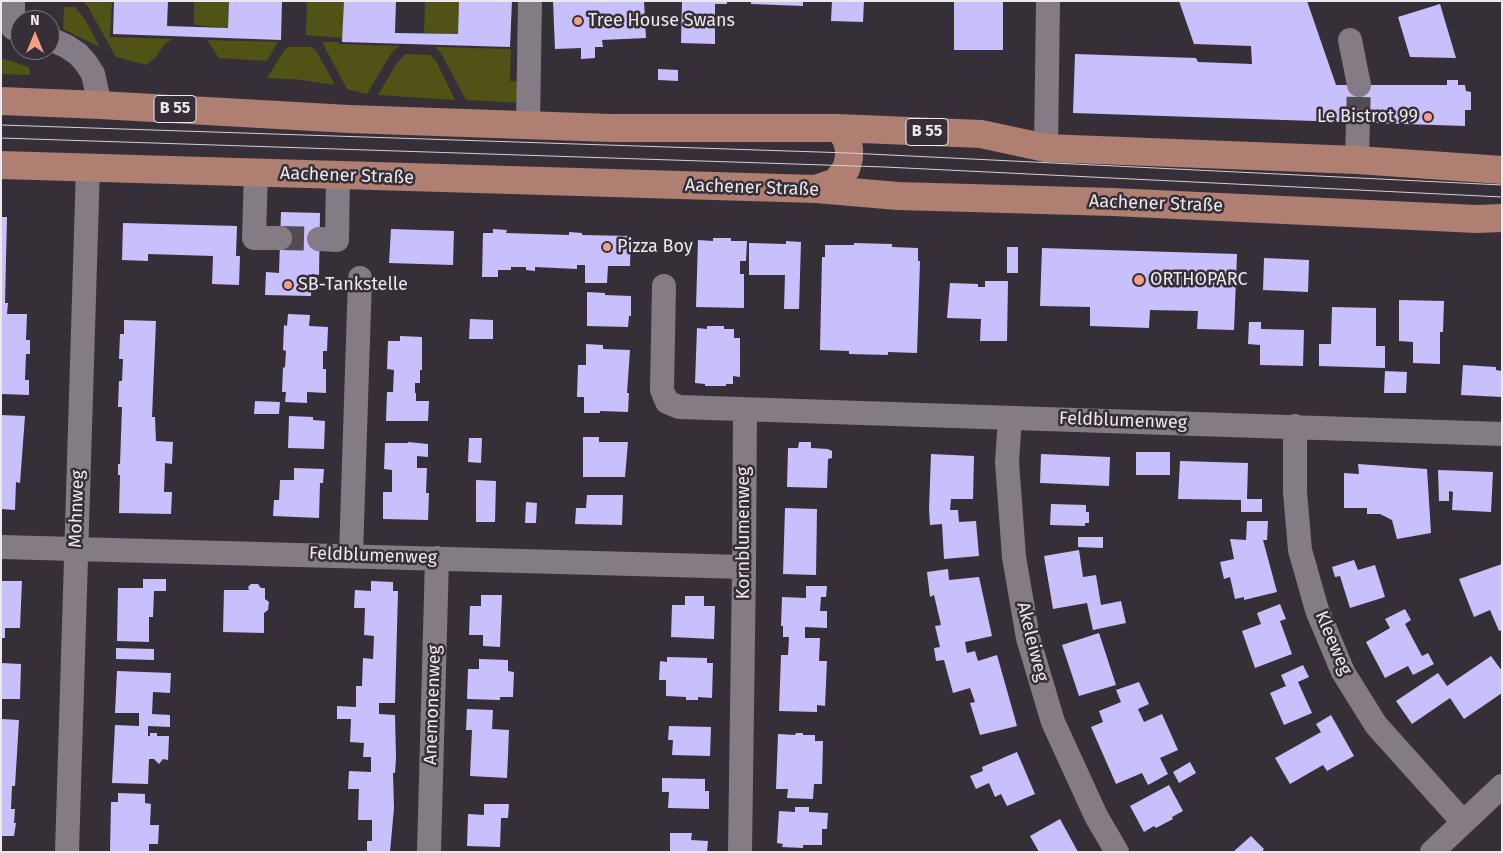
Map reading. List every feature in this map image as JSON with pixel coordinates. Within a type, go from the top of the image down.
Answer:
[{"type":"main road","name":"B 55","points":[[1,101],[349,119],[611,128],[838,128],[981,134],[1046,148],[1356,160],[1502,170]]},
{"type":"main road","points":[[816,190],[836,182],[846,170],[849,149],[846,138],[838,128]]},
{"type":"main road","name":"Aachener Straße","points":[[1,165],[816,190],[898,196],[1113,202],[1476,219],[1502,218]]},
{"type":"street","points":[[528,124],[530,1]]},
{"type":"street","points":[[1046,148],[1048,1]]},
{"type":"street","points":[[1350,40],[1359,85]]},
{"type":"street","points":[[60,44],[78,54],[86,63],[93,74],[100,105]]},
{"type":"street","points":[[1356,160],[1358,121]]},
{"type":"street","name":"Mohnweg","points":[[67,852],[88,167]]},
{"type":"street","points":[[256,172],[254,238],[280,238]]},
{"type":"street","points":[[320,239],[337,240],[338,175]]},
{"type":"street","points":[[352,555],[360,278]]},
{"type":"street","points":[[664,286],[662,390],[666,402],[679,407],[745,410]]},
{"type":"street","name":"Feldblumenweg","points":[[745,410],[1502,434]]},
{"type":"street","name":"Kornblumenweg","points":[[740,852],[745,410]]},
{"type":"street","name":"Akeleiweg","points":[[1010,418],[1007,462],[1014,557],[1028,638],[1053,722],[1096,816],[1117,852]]},
{"type":"street","name":"Kleeweg","points":[[1295,426],[1295,492],[1300,550],[1317,610],[1343,672],[1376,725],[1463,822]]},
{"type":"street","name":"Feldblumenweg","points":[[1,547],[744,567]]},
{"type":"street","name":"Anemonenweg","points":[[429,852],[437,558]]},
{"type":"street","points":[[1432,852],[1502,786]]},
{"type":"shaded area","points":[[83,1],[112,1],[110,37],[172,39],[146,65],[116,57]]},
{"type":"shaded area","points":[[194,1],[229,1],[228,28],[194,25]]},
{"type":"shaded area","points":[[307,1],[344,1],[343,38],[306,35]]},
{"type":"shaded area","points":[[425,1],[459,1],[458,34],[424,33]]},
{"type":"shaded area","points":[[64,7],[75,7],[84,18],[100,47],[63,29]]},
{"type":"shaded area","points":[[207,40],[278,42],[267,61],[219,58]]},
{"type":"shaded area","points":[[322,42],[400,46],[389,57],[367,94],[347,89]]},
{"type":"shaded area","points":[[288,47],[312,47],[317,52],[335,85],[302,80],[267,78]]},
{"type":"shaded area","points":[[435,47],[511,49],[510,81],[522,82],[521,103],[466,100],[441,53]]},
{"type":"shaded area","points":[[406,54],[430,55],[435,59],[455,100],[378,95],[396,64]]},
{"type":"shaded area","points":[[1,58],[29,67],[30,75],[1,74]]},
{"type":"building","points":[[114,1],[168,1],[167,26],[228,28],[229,1],[282,1],[281,40],[113,34]]},
{"type":"building","points":[[344,1],[396,1],[395,33],[458,34],[459,1],[512,1],[510,47],[342,42]]},
{"type":"building","points":[[553,1],[644,1],[646,38],[602,40],[603,47],[595,47],[595,58],[581,59],[581,48],[555,49]]},
{"type":"building","points":[[682,1],[727,1],[727,4],[715,4],[715,44],[681,43]]},
{"type":"building","points":[[751,1],[803,1],[803,6],[751,4]]},
{"type":"building","points":[[832,1],[864,1],[863,22],[831,21]]},
{"type":"building","points":[[954,1],[1003,1],[1003,50],[954,50]]},
{"type":"building","points":[[1179,1],[1307,1],[1336,85],[1447,85],[1447,80],[1458,80],[1458,85],[1465,85],[1466,91],[1471,92],[1471,110],[1465,110],[1465,126],[1073,113],[1075,54],[1196,58],[1198,62],[1252,64],[1251,46],[1194,44]]},
{"type":"building","points":[[1440,4],[1456,58],[1410,57],[1398,17]]},
{"type":"building","points":[[658,69],[678,70],[678,81],[658,80]]},
{"type":"building","points":[[281,212],[320,213],[319,275],[312,274],[311,296],[265,295],[266,272],[279,273]]},
{"type":"building","points":[[1,217],[7,217],[5,303],[8,303],[7,314],[27,314],[26,340],[30,340],[30,354],[26,354],[25,380],[29,380],[29,395],[1,394]]},
{"type":"building","points":[[123,223],[237,226],[236,256],[240,256],[239,285],[212,284],[213,256],[148,254],[148,261],[122,260]]},
{"type":"building","points":[[391,229],[454,231],[453,265],[389,263]]},
{"type":"building","points":[[493,229],[507,230],[506,233],[569,235],[569,232],[582,233],[582,235],[631,236],[630,266],[608,266],[607,283],[585,283],[585,265],[577,265],[577,269],[535,267],[535,271],[526,270],[526,267],[511,267],[511,270],[498,270],[498,277],[482,277],[483,233],[493,233]]},
{"type":"building","points":[[713,238],[731,238],[731,241],[747,241],[746,261],[740,261],[740,274],[744,274],[744,308],[696,307],[698,240],[713,241]]},
{"type":"building","points":[[786,241],[801,242],[799,309],[784,309],[785,275],[749,275],[749,243],[786,244]]},
{"type":"building","points":[[854,243],[892,244],[892,247],[918,248],[918,261],[920,261],[917,353],[888,352],[888,355],[849,354],[849,351],[820,350],[822,257],[825,257],[825,245],[854,245]]},
{"type":"building","points":[[1007,247],[1018,247],[1018,273],[1007,273]]},
{"type":"building","name":"ORTHOPARC","points":[[1042,248],[1237,254],[1234,330],[1197,329],[1198,311],[1150,310],[1149,328],[1090,326],[1090,307],[1040,306]]},
{"type":"building","points":[[1264,258],[1309,260],[1308,292],[1263,290]]},
{"type":"building","points":[[985,281],[1008,281],[1007,341],[980,341],[981,319],[947,318],[950,283],[978,284],[978,287],[985,287]]},
{"type":"building","points":[[587,292],[631,296],[631,316],[629,316],[628,327],[587,326]]},
{"type":"building","points":[[1399,300],[1444,301],[1443,332],[1440,332],[1440,364],[1413,363],[1413,342],[1399,341]]},
{"type":"building","points":[[1332,307],[1376,308],[1376,346],[1385,346],[1385,368],[1319,366],[1319,344],[1331,344]]},
{"type":"building","points":[[288,314],[310,315],[309,326],[328,327],[327,351],[323,351],[323,369],[326,369],[326,393],[307,392],[307,403],[285,402],[286,392],[282,392],[286,351],[283,350],[284,325],[287,326]]},
{"type":"building","points":[[470,319],[493,320],[493,339],[469,339]]},
{"type":"building","points":[[124,320],[156,321],[152,417],[155,417],[156,441],[173,442],[172,464],[165,463],[164,492],[172,492],[171,514],[119,513],[120,475],[118,475],[118,464],[120,464],[122,407],[118,407],[119,381],[122,381],[123,359],[119,359],[120,334],[124,334]]},
{"type":"building","points":[[1249,322],[1261,322],[1261,329],[1304,330],[1303,366],[1260,365],[1260,345],[1248,344]]},
{"type":"building","points":[[707,326],[724,326],[724,329],[734,329],[734,338],[740,338],[740,377],[733,376],[733,384],[705,386],[705,384],[695,383],[697,328],[707,329]]},
{"type":"building","points":[[400,336],[422,337],[422,370],[420,370],[420,383],[415,383],[415,393],[416,401],[429,401],[428,421],[386,421],[387,392],[393,392],[394,370],[387,369],[388,341],[400,341]]},
{"type":"building","points":[[586,344],[603,345],[603,349],[630,350],[627,393],[629,393],[628,412],[600,411],[600,413],[584,413],[584,397],[577,397],[578,365],[586,365]]},
{"type":"building","points":[[1463,365],[1496,367],[1496,370],[1502,371],[1502,397],[1461,395]]},
{"type":"building","points":[[1385,371],[1407,372],[1406,393],[1384,393]]},
{"type":"building","points":[[255,401],[280,402],[279,414],[254,414]]},
{"type":"building","points":[[1,415],[25,416],[20,483],[16,482],[15,510],[1,509]]},
{"type":"building","points":[[289,416],[313,417],[313,420],[325,421],[324,449],[288,448]]},
{"type":"building","points":[[583,437],[599,437],[599,442],[628,442],[625,477],[583,477]]},
{"type":"building","points":[[469,438],[482,438],[481,463],[468,462]]},
{"type":"building","points":[[408,442],[428,444],[428,457],[417,456],[417,468],[427,468],[426,493],[429,493],[428,520],[383,519],[383,492],[392,492],[392,470],[384,469],[385,443]]},
{"type":"building","points":[[799,442],[811,442],[811,448],[832,451],[832,458],[828,459],[827,488],[787,487],[788,448],[798,448]]},
{"type":"building","points":[[1136,452],[1170,452],[1170,475],[1136,475]]},
{"type":"building","points":[[931,454],[974,456],[973,499],[951,499],[950,510],[958,510],[959,522],[976,521],[979,556],[944,559],[942,524],[930,525]]},
{"type":"building","points":[[1041,454],[1110,457],[1109,486],[1040,483]]},
{"type":"building","points":[[1180,461],[1248,463],[1247,499],[1262,499],[1262,512],[1241,512],[1241,500],[1178,499]]},
{"type":"building","points":[[1358,464],[1427,469],[1431,533],[1397,539],[1392,520],[1380,514],[1367,514],[1367,508],[1344,508],[1344,473],[1359,474]]},
{"type":"building","points":[[294,468],[324,469],[323,483],[320,483],[319,518],[273,516],[274,500],[279,500],[280,480],[294,480]]},
{"type":"building","points":[[1438,470],[1493,472],[1491,512],[1452,510],[1453,492],[1449,491],[1449,501],[1439,501]]},
{"type":"building","points":[[476,480],[496,481],[495,522],[476,522]]},
{"type":"building","points":[[587,495],[623,495],[622,525],[575,524],[576,508],[586,508]]},
{"type":"building","points":[[526,502],[537,503],[536,523],[525,523]]},
{"type":"building","points":[[1051,504],[1086,505],[1086,512],[1089,512],[1089,523],[1085,523],[1085,526],[1050,525]]},
{"type":"building","points":[[785,508],[817,509],[816,575],[783,574]]},
{"type":"building","points":[[1247,521],[1268,521],[1267,540],[1263,540],[1277,592],[1244,600],[1244,597],[1235,599],[1230,577],[1224,579],[1220,562],[1234,559],[1230,539],[1246,540]]},
{"type":"building","points":[[1078,537],[1103,537],[1103,548],[1078,547]]},
{"type":"building","points":[[1079,550],[1083,577],[1096,575],[1101,605],[1121,601],[1126,623],[1093,630],[1087,603],[1053,609],[1044,556]]},
{"type":"building","points":[[1354,560],[1358,570],[1375,565],[1385,597],[1350,608],[1340,576],[1335,577],[1332,567]]},
{"type":"building","points":[[1502,564],[1502,630],[1499,631],[1490,610],[1474,617],[1459,579]]},
{"type":"building","points":[[948,569],[949,580],[979,577],[992,636],[965,642],[967,653],[975,651],[978,661],[997,655],[1017,726],[980,735],[970,703],[975,702],[970,688],[953,693],[944,660],[936,661],[934,648],[940,647],[935,626],[941,625],[934,595],[930,597],[927,572]]},
{"type":"building","points":[[143,579],[166,579],[166,591],[154,591],[153,617],[149,617],[149,642],[117,641],[118,588],[143,588]]},
{"type":"building","points":[[1,581],[22,581],[20,628],[5,628],[5,638],[1,638]]},
{"type":"building","points":[[371,581],[393,582],[393,591],[398,591],[395,703],[379,703],[379,714],[395,715],[396,758],[395,773],[393,773],[394,808],[390,852],[367,852],[367,841],[372,841],[372,820],[358,820],[359,789],[348,789],[349,771],[371,772],[371,757],[363,757],[364,743],[350,742],[351,719],[337,719],[337,706],[356,707],[356,686],[362,686],[363,658],[373,659],[374,636],[364,635],[365,608],[354,608],[355,590],[371,591]]},
{"type":"building","points":[[251,584],[258,584],[261,588],[265,588],[265,599],[269,602],[268,610],[264,613],[264,633],[223,632],[224,590],[249,590],[248,587]]},
{"type":"building","points":[[806,586],[827,586],[826,597],[821,597],[820,611],[827,611],[827,628],[805,627],[805,638],[820,638],[819,661],[827,661],[825,706],[817,705],[817,712],[779,711],[781,655],[788,655],[789,637],[783,637],[783,626],[781,626],[782,597],[806,598]]},
{"type":"building","points":[[481,595],[502,595],[500,647],[483,646],[483,635],[469,635],[470,606],[481,606]]},
{"type":"building","points":[[685,596],[704,596],[704,606],[715,606],[714,639],[671,637],[672,605],[685,605]]},
{"type":"building","points":[[1280,604],[1286,619],[1280,621],[1292,654],[1255,668],[1242,631],[1261,624],[1257,613]]},
{"type":"building","points":[[1405,609],[1411,620],[1405,624],[1422,656],[1428,653],[1434,664],[1413,675],[1408,666],[1385,678],[1366,642],[1390,628],[1385,619]]},
{"type":"building","points":[[1099,633],[1116,685],[1079,696],[1062,645]]},
{"type":"building","points":[[116,648],[154,649],[154,660],[116,659]]},
{"type":"building","points":[[1491,656],[1502,671],[1502,693],[1464,719],[1450,698],[1412,724],[1396,701],[1438,673],[1447,686]]},
{"type":"building","points":[[667,657],[707,658],[707,663],[713,663],[712,698],[698,697],[698,700],[686,700],[686,697],[666,696],[666,680],[659,680],[660,661],[667,662]]},
{"type":"building","points":[[479,659],[508,660],[508,671],[514,672],[513,697],[500,697],[500,700],[467,699],[468,669],[479,669]]},
{"type":"building","points":[[1,663],[21,664],[20,699],[1,699]]},
{"type":"building","points":[[1303,665],[1309,677],[1298,682],[1312,713],[1284,725],[1270,693],[1286,686],[1281,675]]},
{"type":"building","points":[[117,671],[171,673],[170,693],[153,692],[152,714],[170,715],[170,727],[148,726],[148,736],[150,736],[150,733],[157,733],[157,736],[169,736],[168,760],[163,759],[159,764],[154,759],[149,759],[148,784],[112,783],[115,725],[139,726],[139,713],[115,713]]},
{"type":"building","points":[[1139,682],[1149,704],[1138,709],[1144,722],[1162,714],[1178,750],[1160,758],[1168,774],[1148,785],[1142,773],[1116,784],[1091,727],[1103,722],[1099,711],[1121,702],[1116,690]]},
{"type":"building","points":[[467,709],[493,710],[492,729],[509,730],[507,778],[470,776],[472,730],[466,730]]},
{"type":"building","points":[[1331,715],[1354,756],[1327,771],[1323,765],[1290,784],[1275,758],[1321,732],[1316,724]]},
{"type":"building","points":[[1,719],[19,720],[15,786],[12,786],[11,809],[15,809],[14,823],[16,823],[14,836],[1,836]]},
{"type":"building","points":[[669,726],[711,727],[710,756],[672,755],[673,740],[668,740]]},
{"type":"building","points":[[796,733],[815,735],[815,741],[823,741],[822,784],[814,784],[813,799],[787,798],[788,789],[776,789],[778,734],[795,735]]},
{"type":"building","points":[[1017,752],[1035,794],[1007,806],[1001,794],[995,797],[989,783],[976,789],[970,776],[983,771],[982,767]]},
{"type":"building","points":[[1190,762],[1196,773],[1179,783],[1173,772]]},
{"type":"building","points":[[662,778],[705,779],[705,791],[709,791],[709,809],[668,808],[669,792],[662,792]]},
{"type":"building","points":[[1169,785],[1183,811],[1172,817],[1173,819],[1144,832],[1130,806]]},
{"type":"building","points":[[118,793],[145,794],[145,803],[151,804],[150,825],[159,825],[158,844],[149,844],[149,852],[110,852],[111,802],[118,802]]},
{"type":"building","points":[[484,804],[509,804],[508,818],[501,818],[500,847],[467,846],[468,814],[484,815]]},
{"type":"building","points":[[795,807],[809,807],[809,812],[828,813],[827,829],[822,829],[822,845],[803,845],[803,848],[782,847],[783,844],[777,843],[779,811],[795,812]]},
{"type":"building","points":[[1060,819],[1078,852],[1039,852],[1030,836]]},
{"type":"building","points":[[670,833],[692,833],[691,840],[708,841],[707,852],[670,852]]},
{"type":"building","points":[[1251,836],[1264,849],[1262,852],[1233,852]]},
{"type":"tunnel","points":[[1358,121],[1359,85]]},
{"type":"tunnel","points":[[280,238],[319,239]]},
{"type":"tram line","points":[[1,125],[849,153],[1502,185]]},
{"type":"tram line","points":[[1,138],[885,167],[1502,197]]},
{"type":"place","name":"Tree House Swans","points":[[578,21]]},
{"type":"place","name":"Le Bistrot 99","points":[[1428,117]]},
{"type":"place","name":"Pizza Boy","points":[[607,247]]},
{"type":"place","name":"ORTHOPARC","points":[[1139,280]]},
{"type":"place","name":"SB-Tankstelle","points":[[288,285]]}]
